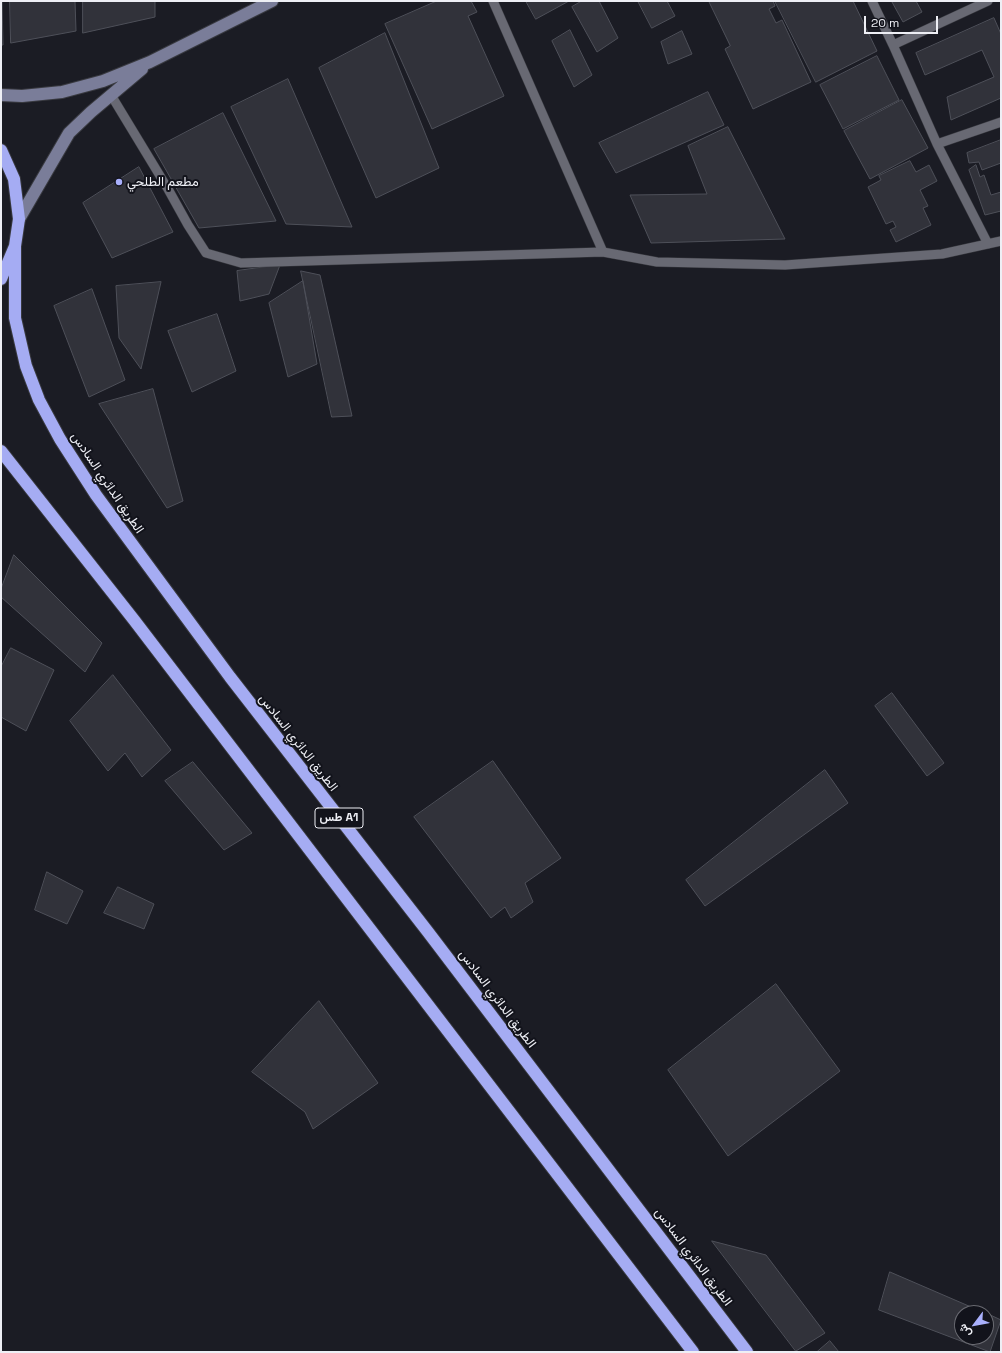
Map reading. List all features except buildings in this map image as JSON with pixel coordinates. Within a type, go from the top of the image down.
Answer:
[{"type":"highway","name":"الطريق الدائري السادس","points":[[1,150],[14,179],[19,219],[15,246],[15,318],[26,366],[39,400],[60,439],[96,495],[230,677],[428,932],[747,1352]]},
{"type":"highway","name":"الطريق الدائري السادس","points":[[1,279],[15,246]]},
{"type":"highway","name":"طس A1","points":[[1,451],[134,620],[693,1352]]},
{"type":"main road","points":[[1,95],[22,96],[62,92],[103,81],[150,62],[272,1]]},
{"type":"main road","points":[[19,219],[69,133],[150,62]]},
{"type":"lane","points":[[493,1],[603,252]]},
{"type":"lane","points":[[872,1],[937,144],[988,244]]},
{"type":"lane","points":[[893,45],[988,1]]},
{"type":"lane","points":[[111,95],[206,253],[241,264],[603,252],[657,262],[785,265],[942,254],[1001,240]]},
{"type":"lane","points":[[937,144],[1001,122]]},
{"type":"place","name":"مطعم الطلحي","points":[[119,182]]}]
